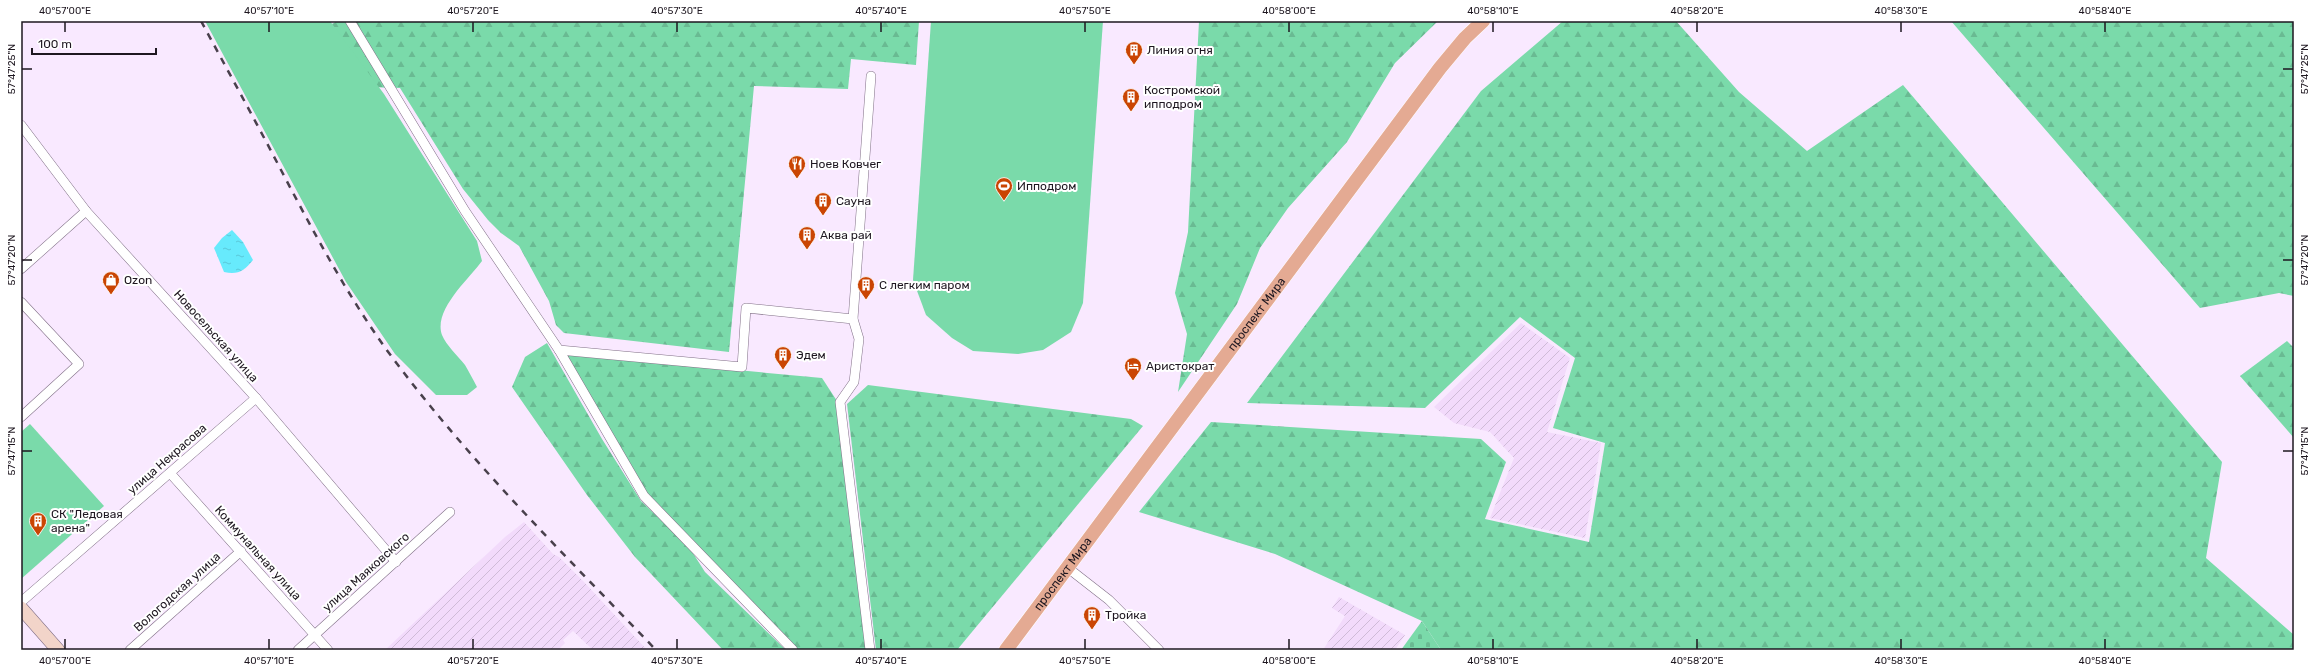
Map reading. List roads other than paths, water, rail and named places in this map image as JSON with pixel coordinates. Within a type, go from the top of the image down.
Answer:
[{"type":"main road","name":"проспект Мира","points":[[1006,650],[1440,68],[1465,38],[1483,21]]},
{"type":"street","points":[[350,21],[465,211],[559,350],[644,496],[793,650]]},
{"type":"street","points":[[870,650],[840,402],[854,382],[859,339],[853,319],[871,76]]},
{"type":"street","name":"Новосельская улица","points":[[21,125],[86,211],[256,398],[396,562]]},
{"type":"street","points":[[21,269],[86,211]]},
{"type":"street","points":[[21,302],[79,364],[21,417]]},
{"type":"street","points":[[559,350],[742,367],[746,308],[853,319]]},
{"type":"street","name":"улица Некрасова","points":[[21,602],[256,398]]},
{"type":"street","name":"Коммунальная улица","points":[[170,473],[328,650]]},
{"type":"street","name":"улица Маяковского","points":[[298,650],[450,512]]},
{"type":"street","name":"Вологодская улица","points":[[130,650],[241,551]]},
{"type":"street","points":[[1068,568],[1109,600],[1159,650]]},
{"type":"street","points":[[21,608],[58,650]]},
{"type":"water","points":[[232,230],[243,242],[253,260],[244,269],[233,273],[224,272],[214,248],[222,238]]},
{"type":"railway","points":[[201,21],[330,261],[357,306],[386,349],[482,467],[656,650]]},
{"type":"place","name":"Линия огня","points":[[1134,65]]},
{"type":"place","name":"Костромской ипподром","points":[[1131,112]]},
{"type":"place","name":"Ноев Ковчег","points":[[797,179]]},
{"type":"place","name":"Ипподром","points":[[1004,201]]},
{"type":"place","name":"Сауна","points":[[823,216]]},
{"type":"place","name":"Аква рай","points":[[807,250]]},
{"type":"place","name":"Ozon","points":[[111,295]]},
{"type":"place","name":"С легким паром","points":[[866,300]]},
{"type":"place","name":"Эдем","points":[[783,370]]},
{"type":"place","name":"Аристократ","points":[[1133,381]]},
{"type":"place","name":"СК \"Ледовая арена\"","points":[[38,536]]},
{"type":"place","name":"Тройка","points":[[1092,630]]}]
